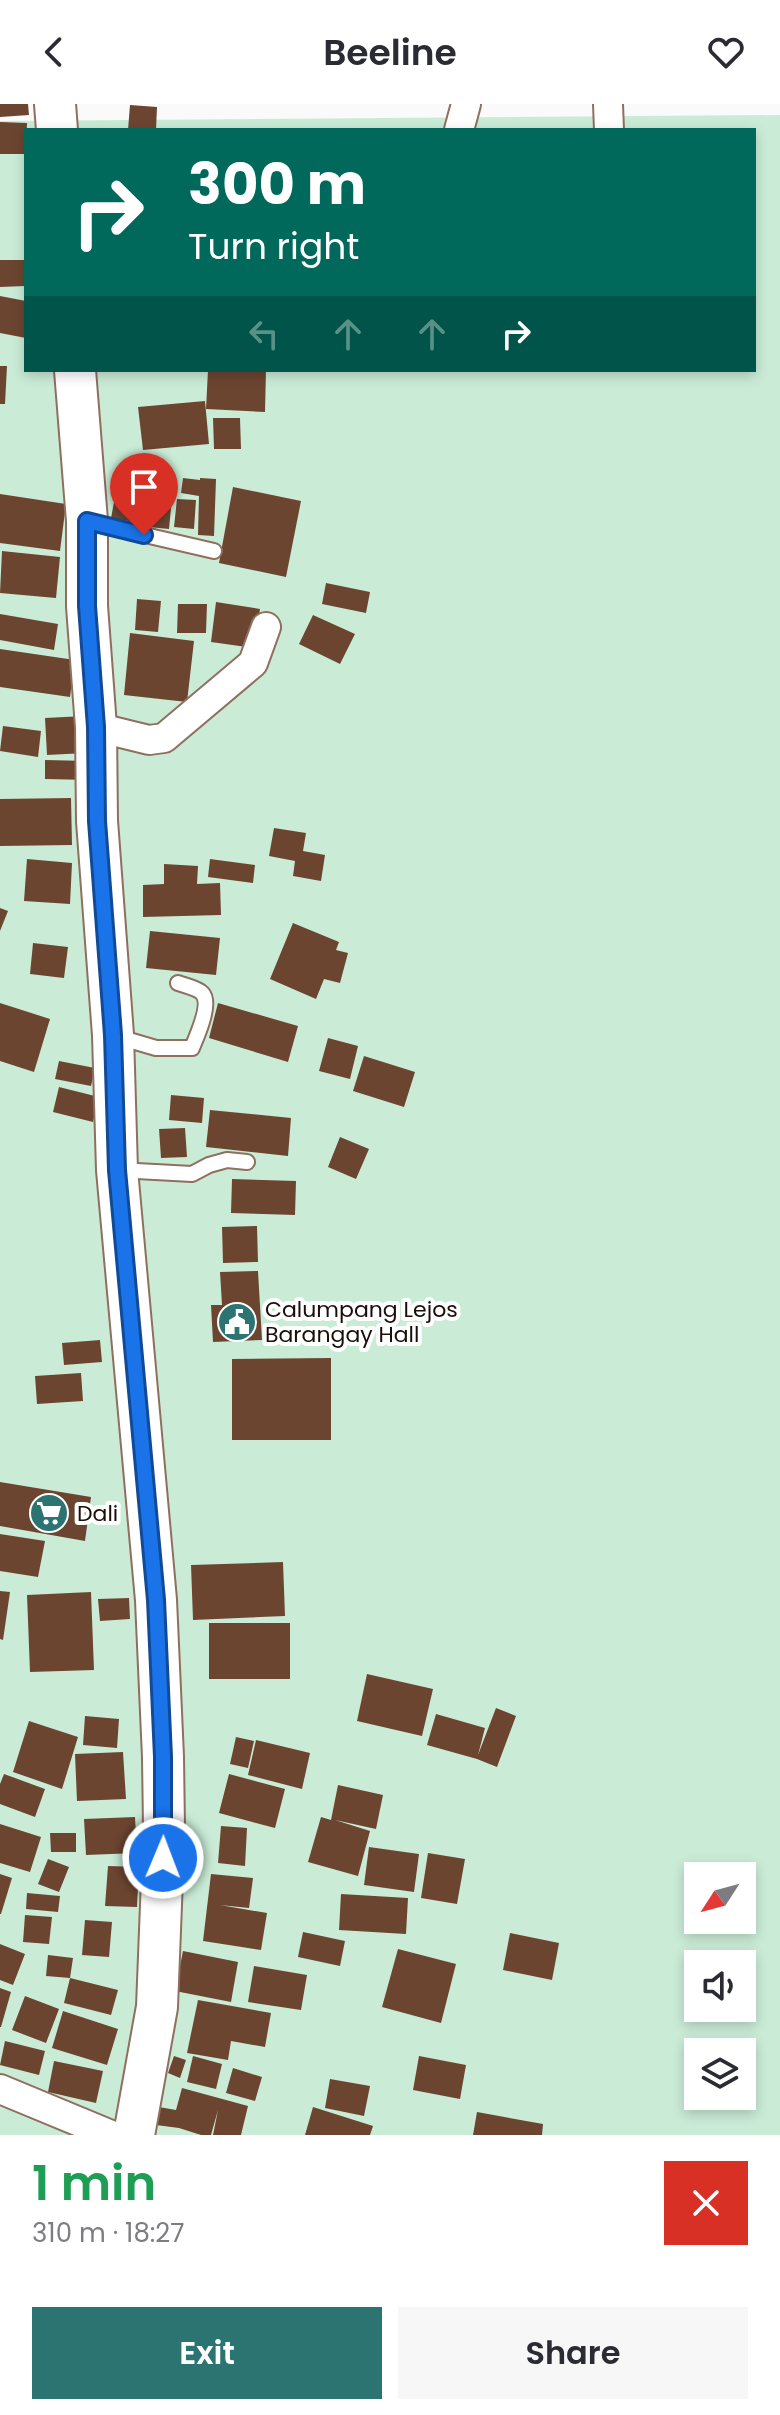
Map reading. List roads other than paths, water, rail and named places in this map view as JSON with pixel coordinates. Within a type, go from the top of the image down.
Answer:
[{"type":"main road","points":[[55,104],[57,128]]},
{"type":"main road","points":[[75,372],[87,521],[87,606],[96,727],[97,821],[113,1035],[117,1170],[156,1600],[163,1757],[164,1828],[157,2007],[134,2135]]},
{"type":"street","points":[[460,128],[466,104]]},
{"type":"street","points":[[608,104],[609,128]]},
{"type":"street","points":[[96,727],[149,740],[164,738],[253,663],[266,627]]},
{"type":"street","points":[[0,2089],[111,2135]]},
{"type":"lane","points":[[87,521],[214,551]]},
{"type":"lane","points":[[113,1035],[156,1048],[192,1048],[206,1003],[199,990],[178,983]]},
{"type":"lane","points":[[117,1170],[192,1174],[227,1160],[247,1162]]},
{"type":"place","name":"Calumpang Lejos Barangay Hall","points":[[237,1322]]},
{"type":"place","name":"Dali","points":[[49,1513]]}]
